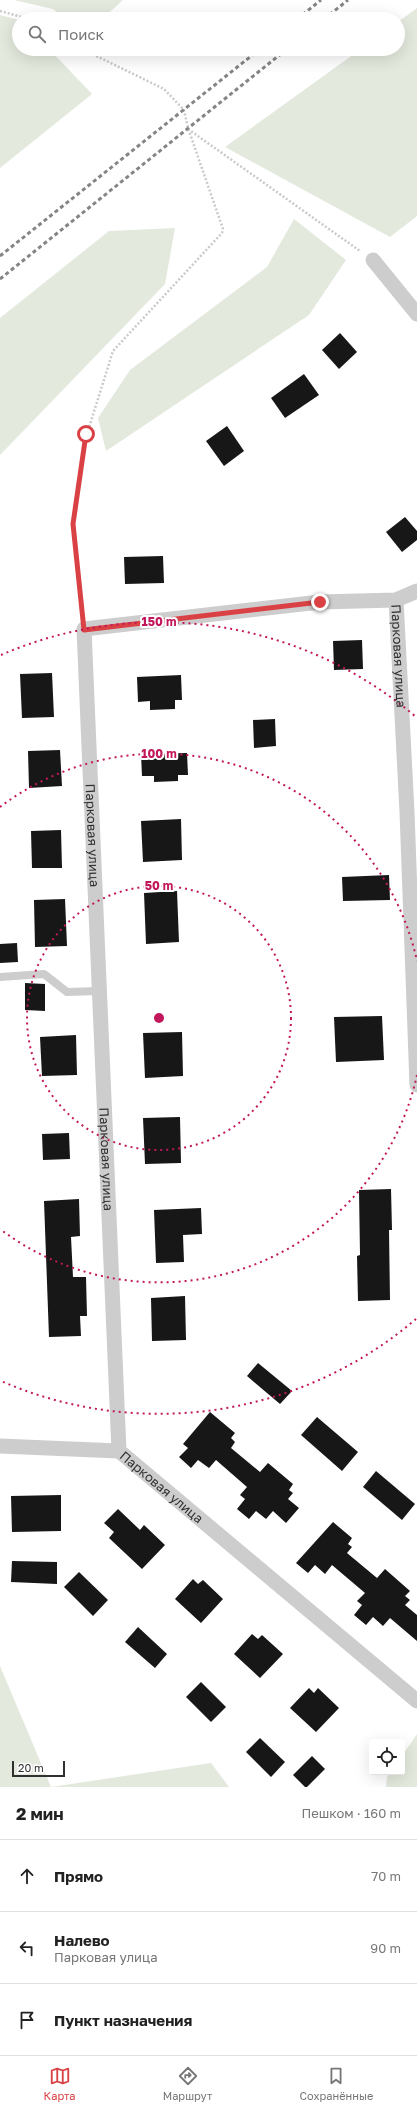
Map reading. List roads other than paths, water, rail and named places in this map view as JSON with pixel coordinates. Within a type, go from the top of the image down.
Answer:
[{"type":"street","points":[[373,260],[417,314]]},
{"type":"street","points":[[396,600],[417,591]]},
{"type":"street","name":"Парковая улица","points":[[417,1085],[407,812],[396,600],[320,602],[84,630],[98,991],[119,1451],[417,1701]]},
{"type":"street","points":[[0,1446],[119,1451]]},
{"type":"lane","points":[[0,977],[44,974],[67,992],[98,991]]},
{"type":"railway","points":[[306,12],[321,0]]},
{"type":"railway","points":[[333,12],[348,0]]},
{"type":"railway","points":[[0,256],[251,56]]},
{"type":"railway","points":[[0,279],[278,56]]}]
